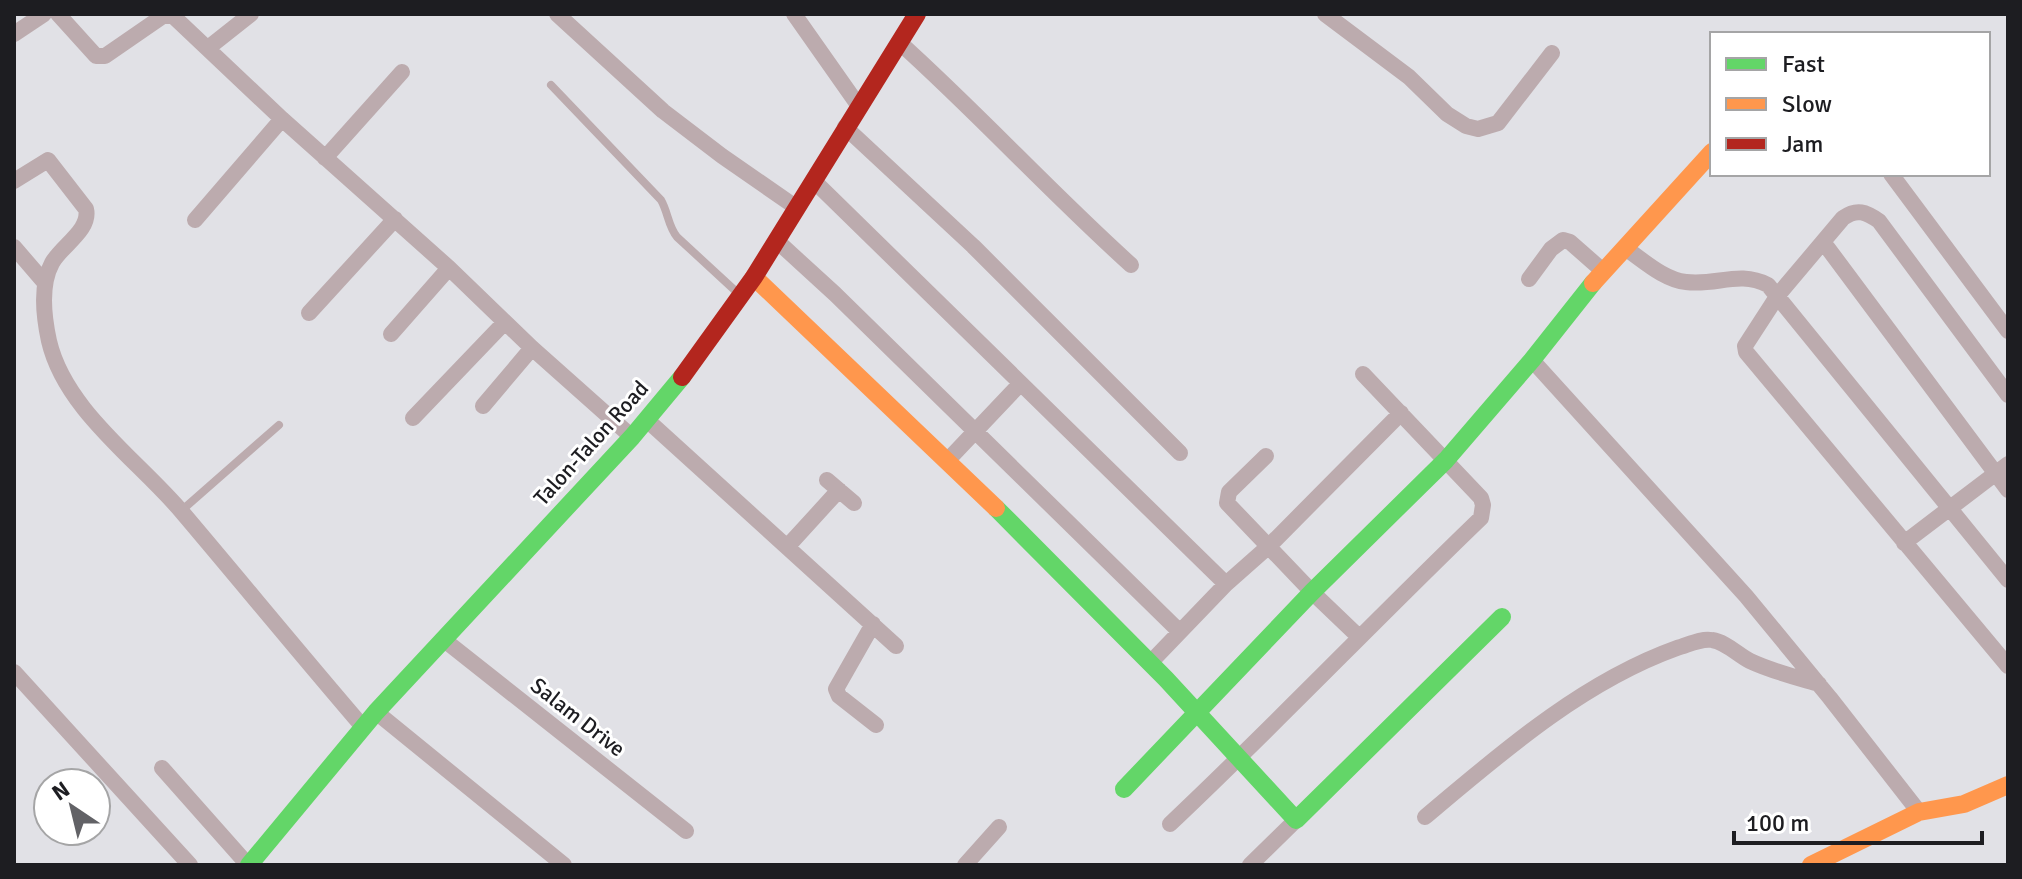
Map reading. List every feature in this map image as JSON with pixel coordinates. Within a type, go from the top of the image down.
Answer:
[{"type":"street","points":[[14,34],[44,14]]},
{"type":"street","points":[[58,14],[96,56],[105,56],[168,15],[173,16],[632,437]]},
{"type":"street","points":[[208,48],[251,14]]},
{"type":"street","points":[[557,14],[663,111],[797,208]]},
{"type":"street","points":[[794,14],[858,105]]},
{"type":"street","name":"Talon-Talon Road","points":[[249,865],[376,712],[632,437],[695,362],[777,241],[858,105],[917,14]]},
{"type":"street","points":[[1325,14],[1409,77],[1447,114],[1466,126],[1478,129],[1498,123],[1552,53]]},
{"type":"street","points":[[899,42],[962,98],[1089,228],[1131,265]]},
{"type":"street","points":[[325,158],[402,72]]},
{"type":"street","points":[[195,220],[282,119]]},
{"type":"street","points":[[845,127],[973,246],[1180,453]]},
{"type":"street","points":[[1124,789],[1312,592],[1446,460],[1603,271],[1710,154]]},
{"type":"street","points":[[14,181],[48,160],[86,209],[88,217],[85,223],[57,254],[45,283],[45,310],[56,366],[77,400],[181,511],[363,727]]},
{"type":"street","points":[[1892,176],[2008,331]]},
{"type":"street","points":[[814,181],[1226,584]]},
{"type":"street","points":[[2008,395],[1879,221],[1867,212],[1849,213],[1778,295],[1747,341],[1746,352],[2008,666]]},
{"type":"street","points":[[309,313],[395,219]]},
{"type":"street","points":[[1529,279],[1551,249],[1563,240],[1570,242],[1603,271]]},
{"type":"street","points":[[777,241],[1180,632]]},
{"type":"street","points":[[1824,243],[2002,468],[2008,490]]},
{"type":"street","points":[[14,247],[45,283]]},
{"type":"street","points":[[1625,248],[1669,278],[1683,282],[1743,276],[1768,285],[2008,580]]},
{"type":"street","points":[[391,334],[449,268]]},
{"type":"street","points":[[754,277],[1151,662],[1296,820]]},
{"type":"street","points":[[413,418],[505,322]]},
{"type":"street","points":[[483,406],[532,348]]},
{"type":"street","points":[[1532,360],[1746,596],[1919,812]]},
{"type":"street","points":[[1170,824],[1481,518],[1481,498],[1363,374]]},
{"type":"street","points":[[947,461],[1020,384]]},
{"type":"street","points":[[1151,662],[1401,413]]},
{"type":"street","points":[[647,420],[896,646]]},
{"type":"street","points":[[1266,456],[1229,492],[1227,503],[1358,636]]},
{"type":"street","points":[[1904,543],[2002,468]]},
{"type":"street","points":[[787,547],[833,485],[854,503]]},
{"type":"street","points":[[1250,865],[1502,617]]},
{"type":"street","points":[[873,624],[836,689],[839,696],[876,725]]},
{"type":"street","name":"Salam Drive","points":[[443,639],[686,831]]},
{"type":"street","points":[[1425,817],[1493,759],[1552,716],[1611,680],[1662,654],[1698,641],[1712,640],[1766,668],[1819,684]]},
{"type":"street","points":[[14,672],[190,865]]},
{"type":"street","points":[[376,712],[564,865]]},
{"type":"street","points":[[162,768],[249,865]]},
{"type":"street","points":[[1811,865],[1919,812],[1964,804],[2008,785]]},
{"type":"street","points":[[965,865],[999,827]]},
{"type":"lane","points":[[551,85],[661,200],[677,237],[741,296]]},
{"type":"lane","points":[[181,511],[279,425]]},
{"type":"traffic: fast","points":[[1124,789],[1312,592],[1446,460],[1593,283]]},
{"type":"traffic: fast","points":[[249,865],[376,712],[632,437],[682,377]]},
{"type":"traffic: fast","points":[[996,508],[1166,679],[1296,820],[1502,617]]},
{"type":"traffic: slow","points":[[1593,283],[1710,154]]},
{"type":"traffic: slow","points":[[754,277],[996,508]]},
{"type":"traffic: slow","points":[[1811,865],[1919,812],[1964,804],[2008,785]]},
{"type":"traffic: jam","points":[[682,377],[754,277],[917,14]]}]
